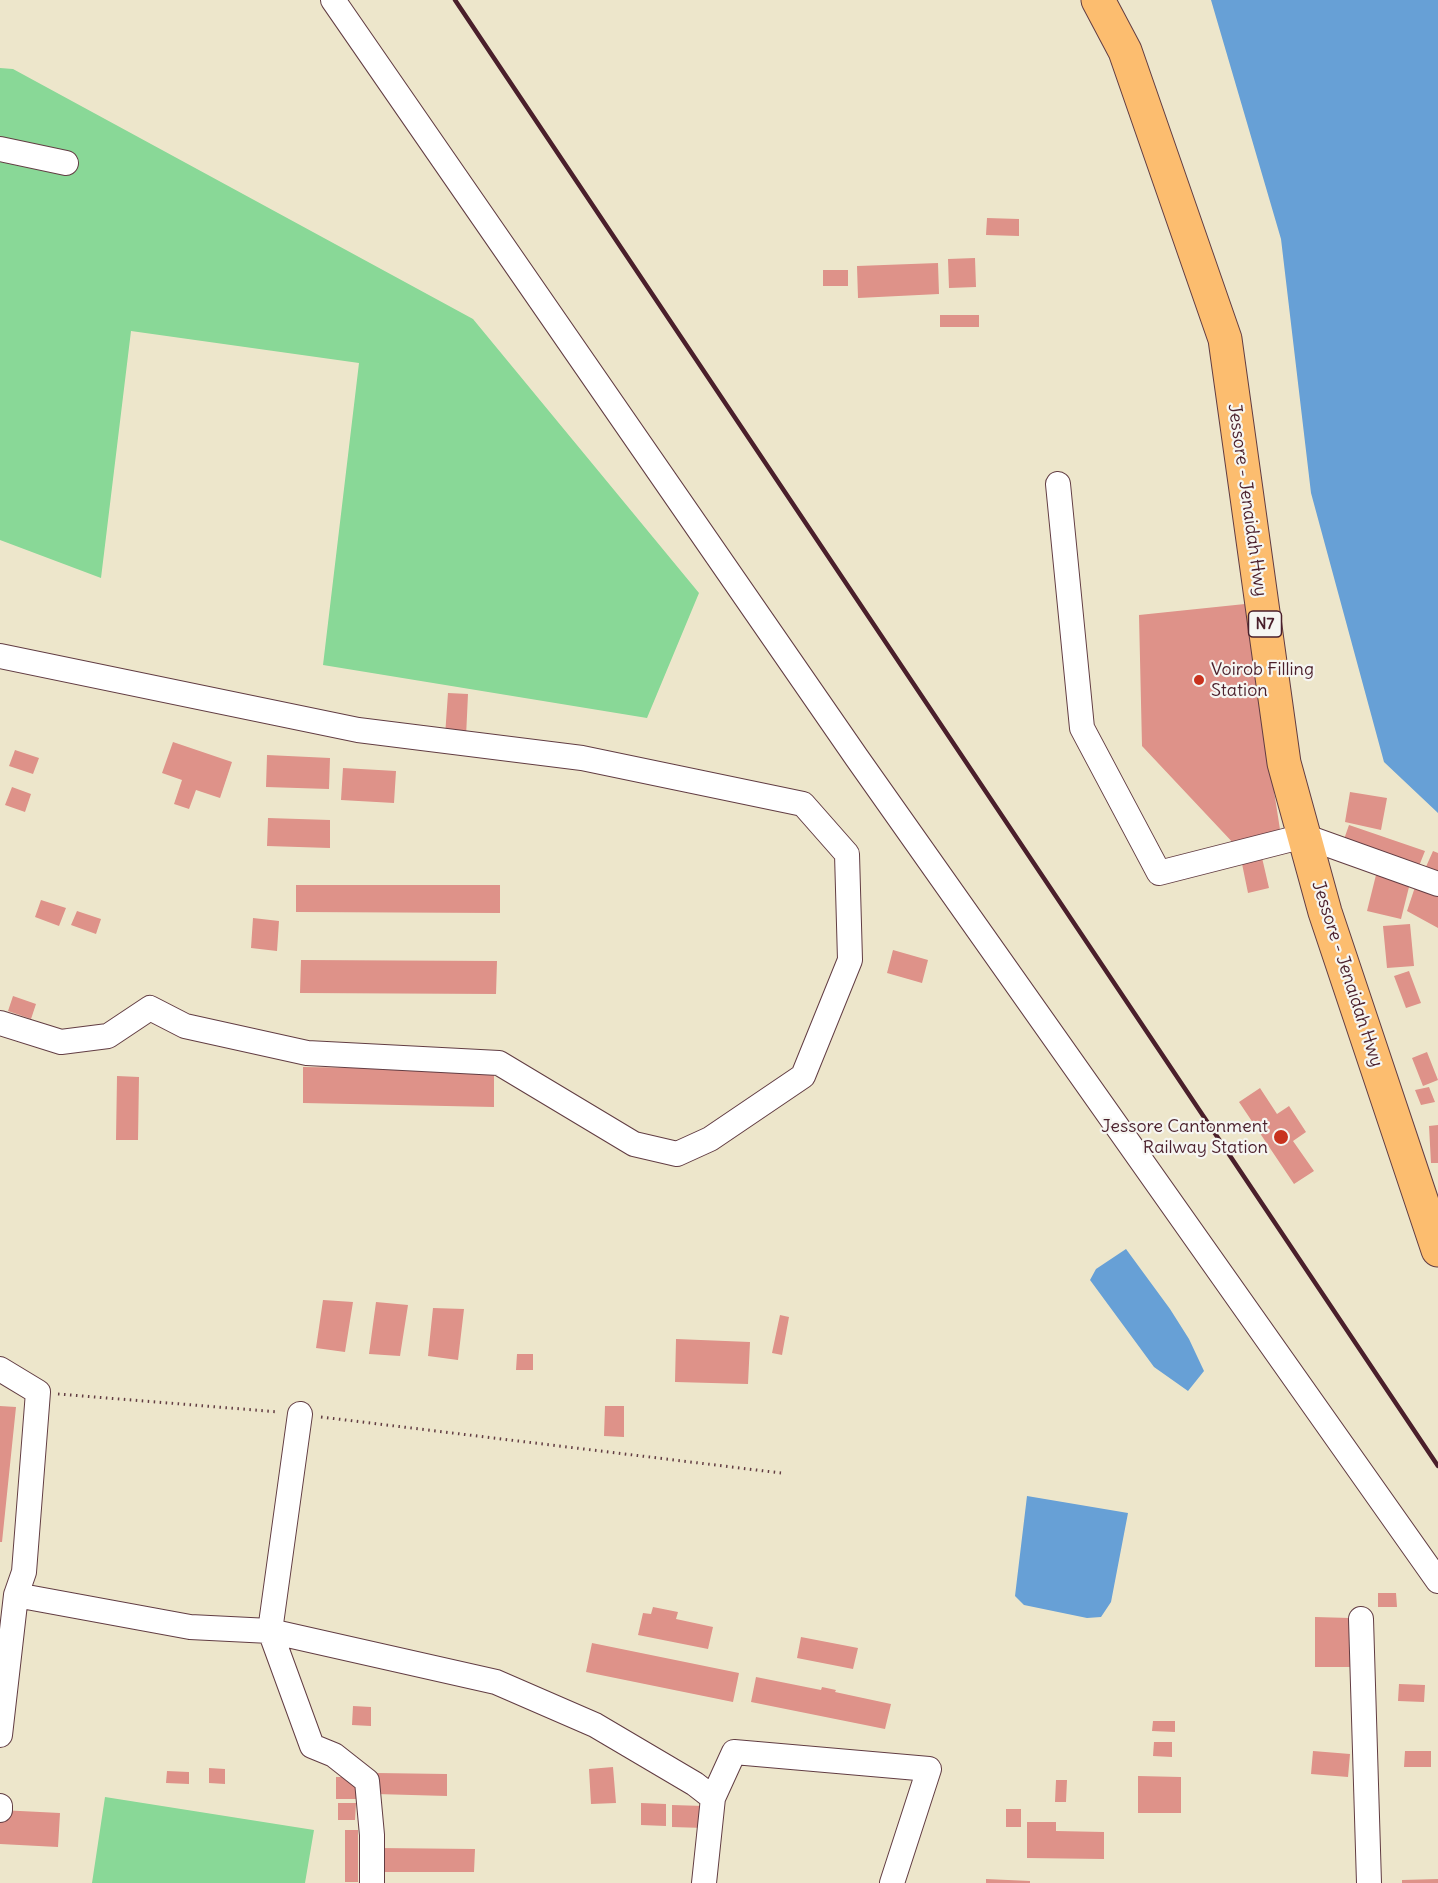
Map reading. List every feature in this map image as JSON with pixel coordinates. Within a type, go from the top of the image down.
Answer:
[{"type":"highway","name":"Jessore - Jenaidah Hwy","points":[[1098,0],[1125,51],[1225,339],[1284,763],[1325,912],[1438,1250]]},
{"type":"street","points":[[333,0],[864,768],[1438,1581]]},
{"type":"street","points":[[0,149],[66,163]]},
{"type":"street","points":[[1058,484],[1082,728],[1159,873],[1304,836],[1438,884]]},
{"type":"street","points":[[0,656],[358,730],[582,758],[803,804],[847,854],[850,960],[803,1076],[710,1139],[677,1154],[634,1144],[499,1063],[307,1053],[185,1026],[150,1008],[108,1036],[61,1042],[0,1023]]},
{"type":"street","points":[[0,1369],[38,1392],[24,1572],[16,1595],[0,1735]]},
{"type":"street","points":[[300,1414],[270,1631],[312,1746],[334,1755],[367,1781],[372,1835],[372,1883]]},
{"type":"street","points":[[16,1595],[190,1627],[270,1631],[496,1682],[595,1725],[695,1784],[713,1798]]},
{"type":"street","points":[[1361,1619],[1369,1883]]},
{"type":"street","points":[[704,1883],[713,1798],[734,1752],[929,1769],[892,1883]]},
{"type":"path","points":[[38,1392],[300,1414],[781,1473]]},
{"type":"green space","points":[[0,68],[13,69],[473,319],[699,593],[647,718],[323,665],[359,363],[131,331],[101,578],[0,540]]},
{"type":"green space","points":[[105,1797],[314,1830],[305,1883],[92,1883]]},
{"type":"water","points":[[1211,0],[1438,0],[1438,813],[1384,762],[1311,493],[1281,239]]},
{"type":"water","points":[[1126,1249],[1170,1309],[1189,1339],[1204,1371],[1188,1391],[1154,1367],[1090,1280],[1096,1269]]},
{"type":"water","points":[[1027,1496],[1128,1513],[1111,1602],[1101,1617],[1087,1618],[1024,1605],[1015,1596]]},
{"type":"building","points":[[987,218],[1019,219],[1019,236],[986,235]]},
{"type":"building","points":[[975,258],[976,287],[949,288],[948,259]]},
{"type":"building","points":[[938,263],[939,294],[858,298],[857,266]]},
{"type":"building","points":[[823,270],[848,270],[848,286],[823,286]]},
{"type":"building","points":[[940,315],[979,315],[979,327],[940,327]]},
{"type":"building","name":"Voirob Filling Station","points":[[1245,604],[1281,836],[1236,846],[1142,746],[1139,615]]},
{"type":"building","points":[[448,693],[468,694],[466,737],[445,736]]},
{"type":"building","points":[[173,742],[232,762],[220,798],[196,790],[189,809],[174,804],[182,780],[162,773]]},
{"type":"building","points":[[15,750],[39,758],[33,774],[9,766]]},
{"type":"building","points":[[267,755],[330,758],[329,789],[266,787]]},
{"type":"building","points":[[343,768],[396,771],[394,803],[341,800]]},
{"type":"building","points":[[12,787],[31,794],[25,812],[5,805]]},
{"type":"building","points":[[1350,792],[1387,798],[1381,830],[1345,822]]},
{"type":"building","points":[[268,818],[330,820],[330,848],[267,846]]},
{"type":"building","points":[[1349,825],[1425,851],[1417,871],[1342,845]]},
{"type":"building","points":[[1260,849],[1269,888],[1248,893],[1240,854]]},
{"type":"building","points":[[1433,851],[1438,853],[1438,876],[1425,869]]},
{"type":"building","points":[[1377,871],[1411,879],[1401,919],[1367,911]]},
{"type":"building","points":[[1417,881],[1438,891],[1438,928],[1407,911]]},
{"type":"building","points":[[296,885],[500,885],[500,913],[296,912]]},
{"type":"building","points":[[41,900],[66,908],[59,926],[35,917]]},
{"type":"building","points":[[77,911],[101,919],[96,934],[71,925]]},
{"type":"building","points":[[253,918],[279,921],[277,951],[251,948]]},
{"type":"building","points":[[1410,924],[1414,966],[1387,968],[1383,926]]},
{"type":"building","points":[[893,950],[928,960],[922,983],[887,973]]},
{"type":"building","points":[[301,960],[497,961],[496,994],[300,993]]},
{"type":"building","points":[[1409,971],[1421,1003],[1406,1008],[1394,976]]},
{"type":"building","points":[[13,996],[36,1004],[31,1019],[8,1011]]},
{"type":"building","points":[[1427,1052],[1438,1080],[1423,1086],[1412,1058]]},
{"type":"building","points":[[303,1067],[494,1070],[494,1107],[303,1103]]},
{"type":"building","points":[[117,1076],[139,1077],[138,1140],[116,1140]]},
{"type":"building","points":[[1429,1087],[1435,1102],[1421,1105],[1415,1090]]},
{"type":"building","name":"Jessore Cantonment Railway Station","points":[[1260,1088],[1277,1114],[1289,1106],[1306,1132],[1293,1141],[1314,1171],[1294,1184],[1239,1102]]},
{"type":"building","points":[[1438,1125],[1438,1163],[1431,1163],[1429,1126]]},
{"type":"building","points":[[323,1300],[353,1302],[345,1352],[316,1348]]},
{"type":"building","points":[[376,1302],[408,1305],[400,1356],[369,1354]]},
{"type":"building","points":[[433,1308],[464,1309],[458,1360],[428,1356]]},
{"type":"building","points":[[780,1315],[789,1317],[782,1355],[772,1353]]},
{"type":"building","points":[[676,1339],[750,1342],[748,1384],[675,1382]]},
{"type":"building","points":[[517,1354],[533,1354],[533,1370],[516,1370]]},
{"type":"building","points":[[0,1406],[16,1407],[2,1542],[0,1542]]},
{"type":"building","points":[[605,1406],[624,1406],[624,1437],[604,1436]]},
{"type":"building","points":[[1378,1593],[1396,1593],[1397,1607],[1378,1607]]},
{"type":"building","points":[[653,1607],[678,1612],[676,1619],[713,1627],[708,1649],[638,1635],[643,1613],[651,1614]]},
{"type":"building","points":[[1315,1617],[1350,1618],[1350,1667],[1315,1667]]},
{"type":"building","points":[[801,1637],[858,1648],[853,1669],[797,1658]]},
{"type":"building","points":[[592,1643],[739,1673],[733,1702],[586,1672]]},
{"type":"building","points":[[756,1677],[821,1690],[822,1687],[891,1704],[885,1729],[751,1702]]},
{"type":"building","points":[[1399,1684],[1425,1685],[1424,1702],[1398,1701]]},
{"type":"building","points":[[353,1706],[371,1707],[371,1726],[352,1725]]},
{"type":"building","points":[[1153,1721],[1175,1721],[1175,1732],[1152,1731]]},
{"type":"building","points":[[1154,1742],[1172,1742],[1172,1757],[1153,1756]]},
{"type":"building","points":[[1313,1751],[1350,1754],[1348,1777],[1311,1774]]},
{"type":"building","points":[[1405,1751],[1431,1751],[1431,1767],[1404,1767]]},
{"type":"building","points":[[613,1767],[616,1803],[591,1804],[589,1769]]},
{"type":"building","points":[[209,1768],[225,1769],[225,1784],[209,1783]]},
{"type":"building","points":[[167,1771],[189,1772],[189,1784],[166,1783]]},
{"type":"building","points":[[376,1773],[447,1774],[447,1796],[376,1794]]},
{"type":"building","points":[[1138,1776],[1181,1777],[1181,1813],[1138,1813]]},
{"type":"building","points":[[336,1777],[356,1777],[356,1799],[336,1799]]},
{"type":"building","points":[[1056,1780],[1067,1780],[1066,1802],[1055,1802]]},
{"type":"building","points":[[338,1803],[356,1803],[355,1820],[338,1820]]},
{"type":"building","points":[[641,1803],[666,1804],[666,1826],[641,1825]]},
{"type":"building","points":[[672,1805],[704,1806],[704,1828],[672,1827]]},
{"type":"building","points":[[1006,1809],[1021,1809],[1021,1827],[1006,1827]]},
{"type":"building","points":[[0,1810],[60,1813],[58,1847],[0,1844]]},
{"type":"building","points":[[1027,1822],[1056,1822],[1056,1831],[1104,1832],[1104,1859],[1027,1858]]},
{"type":"building","points":[[345,1830],[358,1830],[358,1882],[345,1882]]},
{"type":"building","points":[[378,1848],[475,1849],[474,1872],[378,1872]]},
{"type":"building","points":[[986,1879],[1030,1881],[1030,1883],[986,1883]]},
{"type":"building","points":[[1438,1879],[1438,1883],[1402,1883],[1402,1880]]},
{"type":"railway","points":[[455,0],[1438,1466]]},
{"type":"place","name":"Voirob Filling Station","points":[[1199,680]]},
{"type":"place","name":"Jessore Cantonment Railway Station","points":[[1281,1137]]}]
